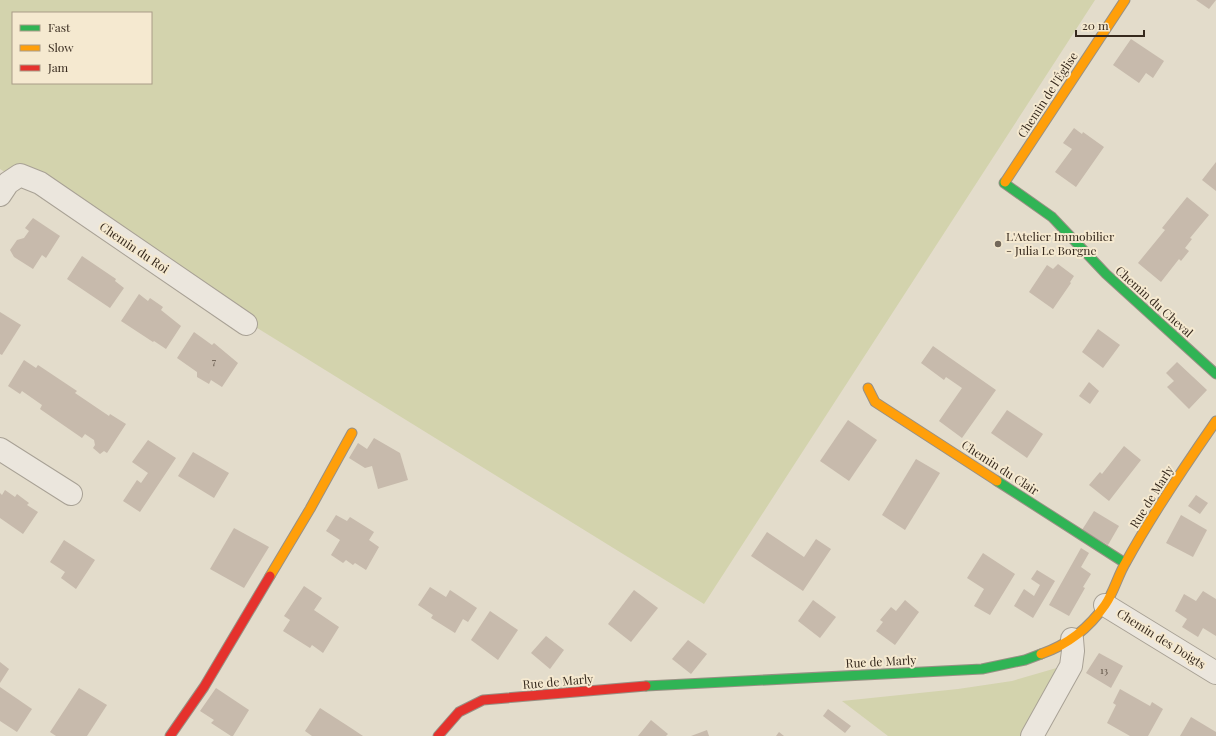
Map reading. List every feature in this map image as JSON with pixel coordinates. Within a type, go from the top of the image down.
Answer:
[{"type":"street","name":"Chemin de l'Église","points":[[1004,183],[1125,0]]},
{"type":"street","name":"Chemin du Roi","points":[[0,195],[8,184],[20,175],[40,183],[246,324]]},
{"type":"street","name":"Chemin du Cheval","points":[[1004,183],[1052,217],[1106,274],[1216,374]]},
{"type":"street","name":"Chemin du Clair","points":[[868,388],[875,402],[1125,563]]},
{"type":"street","name":"Rue de Marly","points":[[438,736],[459,712],[483,700],[662,685],[982,669],[1025,660],[1053,650],[1072,639],[1083,630],[1105,605],[1125,563],[1171,486],[1216,421]]},
{"type":"street","points":[[170,736],[204,687],[310,509],[352,433]]},
{"type":"street","points":[[0,449],[71,494]]},
{"type":"street","name":"Chemin des Doigts","points":[[1105,605],[1216,673]]},
{"type":"street","points":[[1032,736],[1071,666],[1073,651],[1072,639]]},
{"type":"green space","points":[[0,0],[1095,0],[704,604],[0,169]]},
{"type":"green space","points":[[1060,667],[1022,736],[888,736],[842,701],[958,689],[1012,681]]},
{"type":"building","points":[[1196,0],[1216,0],[1209,9]]},
{"type":"building","points":[[1131,39],[1164,61],[1153,78],[1146,73],[1139,83],[1113,65]]},
{"type":"building","points":[[1074,128],[1082,134],[1083,132],[1104,147],[1076,187],[1055,172],[1072,149],[1063,143]]},
{"type":"building","points":[[1216,162],[1216,191],[1202,180]]},
{"type":"building","points":[[1187,197],[1209,215],[1190,238],[1192,239],[1185,248],[1189,251],[1181,261],[1179,259],[1161,282],[1138,263],[1165,230],[1162,228]]},
{"type":"building","points":[[33,218],[60,236],[46,258],[42,255],[33,269],[14,257],[10,250],[17,240],[24,238],[29,231],[25,228]]},
{"type":"building","points":[[82,256],[116,279],[115,281],[124,288],[110,308],[67,279]]},
{"type":"building","points":[[1058,264],[1074,276],[1070,282],[1071,283],[1053,309],[1029,292],[1047,265],[1053,269]]},
{"type":"building","points":[[139,294],[148,301],[150,298],[163,307],[161,310],[181,326],[166,349],[121,321]]},
{"type":"building","points":[[0,312],[21,325],[2,355],[0,354]]},
{"type":"building","points":[[1098,329],[1120,345],[1103,368],[1082,352]]},
{"type":"building","points":[[194,332],[212,345],[214,343],[238,363],[222,387],[211,380],[209,384],[197,377],[197,372],[177,358]]},
{"type":"building","points":[[933,346],[996,390],[962,438],[939,421],[962,388],[946,377],[944,380],[921,363]]},
{"type":"building","points":[[24,360],[36,368],[38,365],[77,391],[75,393],[109,416],[110,414],[126,424],[107,453],[104,451],[100,454],[93,448],[95,445],[94,440],[85,434],[82,438],[40,409],[42,405],[22,391],[20,394],[8,386]]},
{"type":"building","points":[[1177,362],[1207,390],[1189,409],[1167,387],[1174,381],[1166,373]]},
{"type":"building","points":[[1089,382],[1099,391],[1090,404],[1079,396]]},
{"type":"building","points":[[1007,410],[1043,434],[1027,458],[991,433]]},
{"type":"building","points":[[848,420],[877,440],[849,481],[820,461]]},
{"type":"building","points":[[374,438],[400,453],[408,480],[378,489],[372,466],[365,468],[349,458],[358,443],[367,449]]},
{"type":"building","points":[[148,440],[176,458],[140,512],[123,501],[137,480],[141,483],[148,473],[132,462]]},
{"type":"building","points":[[1124,446],[1141,460],[1109,501],[1089,485],[1100,472],[1102,474]]},
{"type":"building","points":[[193,452],[229,473],[214,498],[178,476]]},
{"type":"building","points":[[916,459],[940,473],[905,530],[882,515]]},
{"type":"building","points":[[5,490],[15,497],[17,494],[29,503],[27,505],[38,512],[23,534],[0,518],[0,493],[2,495]]},
{"type":"building","points":[[1196,495],[1208,503],[1200,514],[1188,506]]},
{"type":"building","points":[[1094,511],[1119,526],[1108,545],[1082,530]]},
{"type":"building","points":[[336,515],[347,521],[350,517],[374,532],[369,540],[379,547],[366,570],[355,563],[353,565],[346,560],[343,563],[331,555],[340,540],[326,531]]},
{"type":"building","points":[[1181,515],[1207,530],[1193,557],[1166,543]]},
{"type":"building","points":[[234,528],[269,547],[244,588],[210,569]]},
{"type":"building","points":[[767,532],[804,557],[816,539],[831,549],[803,591],[751,556]]},
{"type":"building","points":[[64,540],[95,560],[76,589],[61,578],[65,572],[50,562]]},
{"type":"building","points":[[1081,548],[1089,553],[1081,567],[1091,574],[1069,616],[1049,605]]},
{"type":"building","points":[[983,553],[1015,574],[990,615],[974,606],[984,589],[967,578]]},
{"type":"building","points":[[1037,570],[1055,581],[1033,618],[1014,606],[1024,589],[1034,596],[1040,585],[1031,579]]},
{"type":"building","points":[[304,586],[322,598],[314,610],[339,627],[323,653],[312,645],[310,648],[283,631],[290,620],[284,616]]},
{"type":"building","points":[[430,587],[446,597],[450,590],[477,608],[468,622],[463,619],[455,633],[431,618],[433,615],[418,605]]},
{"type":"building","points":[[634,590],[658,608],[631,642],[608,624]]},
{"type":"building","points":[[1203,591],[1216,599],[1216,636],[1203,628],[1198,637],[1182,627],[1187,619],[1175,611],[1184,594],[1196,601]]},
{"type":"building","points":[[813,600],[836,617],[820,638],[798,621]]},
{"type":"building","points":[[905,600],[919,612],[895,645],[876,631],[883,622],[880,620],[891,607],[896,611]]},
{"type":"building","points":[[490,611],[518,630],[498,660],[471,640]]},
{"type":"building","points":[[546,636],[564,650],[550,669],[531,653]]},
{"type":"building","points":[[688,640],[707,654],[691,674],[672,659]]},
{"type":"building","points":[[1099,653],[1123,666],[1111,688],[1086,673]]},
{"type":"building","points":[[0,662],[9,669],[0,683]]},
{"type":"building","points":[[0,687],[32,709],[17,732],[0,721]]},
{"type":"building","points":[[79,688],[107,705],[87,736],[56,736],[50,732]]},
{"type":"building","points":[[216,688],[249,710],[233,736],[211,723],[214,720],[200,711]]},
{"type":"building","points":[[1120,689],[1150,706],[1152,702],[1163,709],[1148,736],[1130,736],[1107,723],[1116,705],[1113,703]]},
{"type":"building","points":[[320,708],[363,736],[312,736],[305,731]]},
{"type":"building","points":[[828,709],[851,726],[845,733],[823,716]]},
{"type":"building","points":[[1191,717],[1216,732],[1216,736],[1180,736]]},
{"type":"building","points":[[651,720],[668,734],[666,736],[638,736]]},
{"type":"building","points":[[707,730],[709,736],[691,736]]},
{"type":"building","points":[[779,732],[784,736],[776,736]]},
{"type":"traffic: fast","points":[[1005,182],[1004,183],[1052,217],[1106,274],[1216,374]]},
{"type":"traffic: fast","points":[[997,481],[1125,563]]},
{"type":"traffic: fast","points":[[646,686],[982,669],[1025,660],[1041,654]]},
{"type":"traffic: slow","points":[[1005,182],[1125,0]]},
{"type":"traffic: slow","points":[[868,388],[875,402],[997,481]]},
{"type":"traffic: slow","points":[[1041,654],[1060,646],[1077,635],[1099,613],[1111,595],[1123,567],[1147,526],[1216,421]]},
{"type":"traffic: slow","points":[[270,576],[310,509],[352,433]]},
{"type":"traffic: jam","points":[[170,736],[204,687],[270,576]]},
{"type":"traffic: jam","points":[[438,736],[459,712],[483,700],[646,686]]},
{"type":"place","name":"L'Atelier Immobilier - Julia Le Borgne","points":[[998,244]]}]
